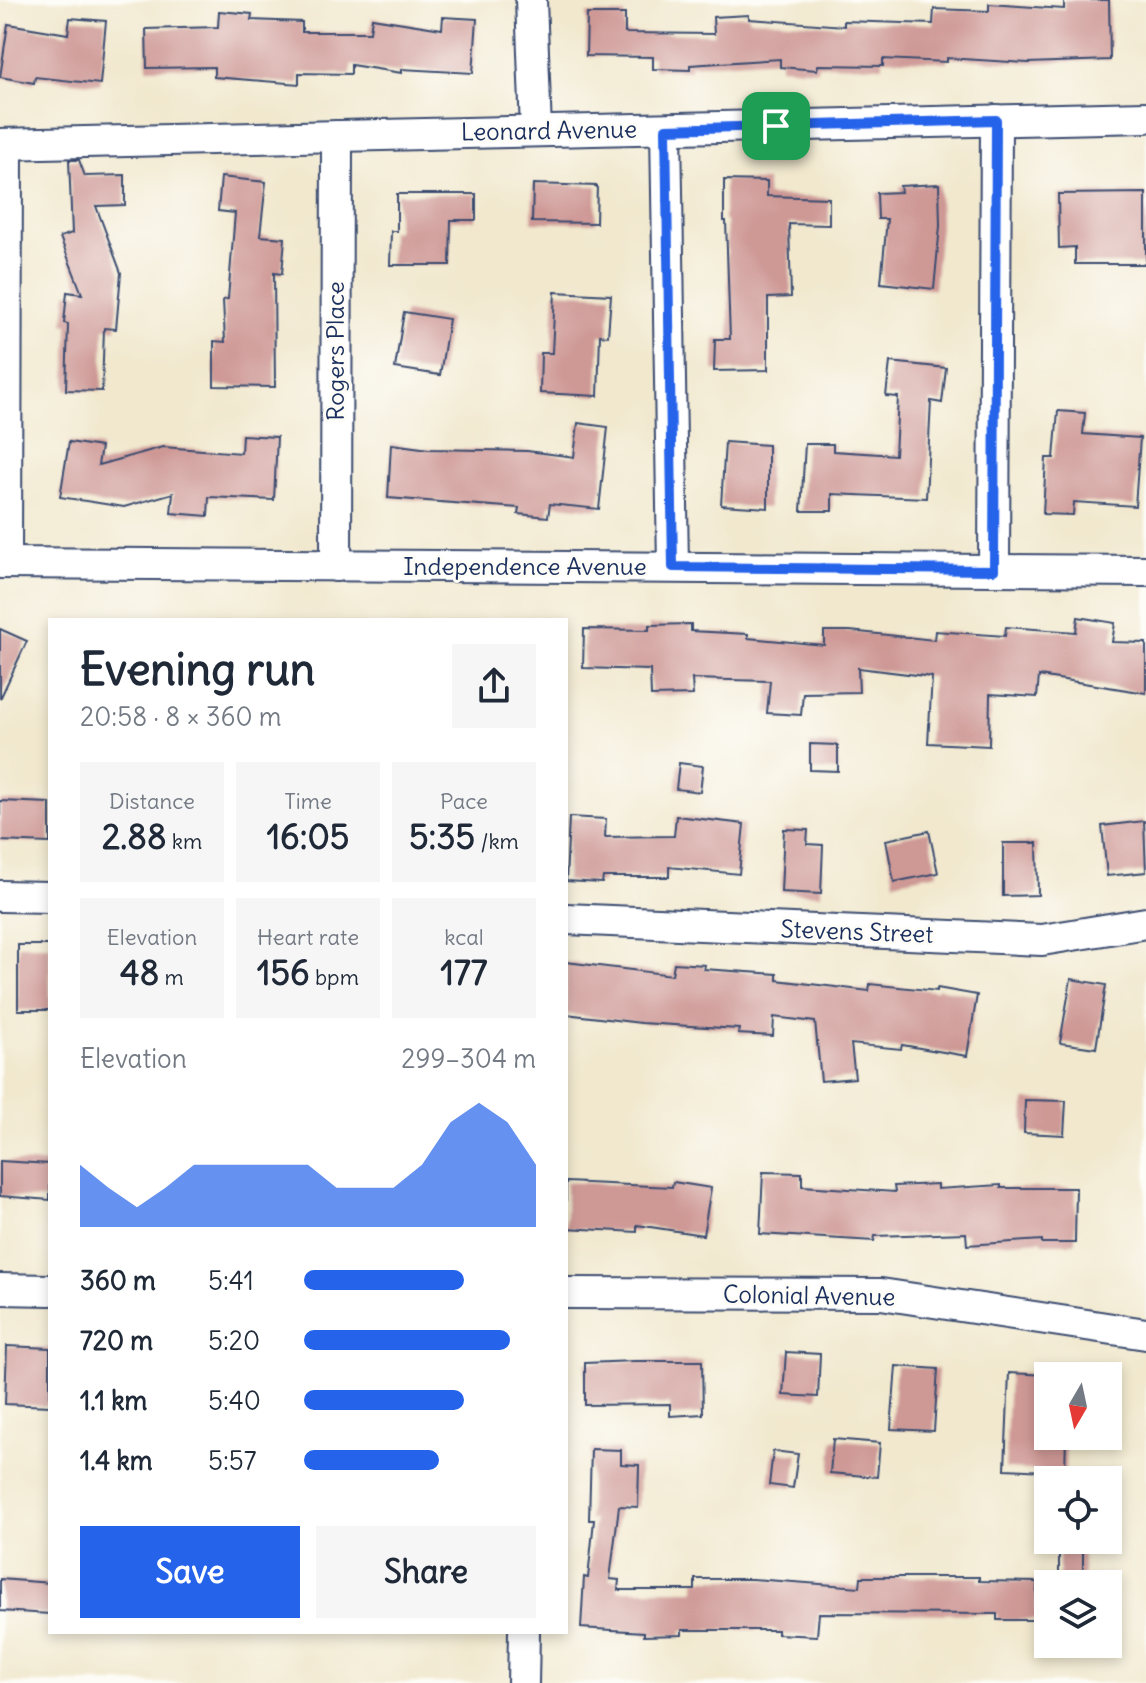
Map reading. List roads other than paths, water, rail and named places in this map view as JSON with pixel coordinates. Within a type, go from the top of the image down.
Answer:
[{"type":"street","points":[[531,0],[536,131]]},
{"type":"street","name":"Leonard Avenue","points":[[4,144],[1146,117]]},
{"type":"street","points":[[994,570],[996,120]]},
{"type":"street","points":[[666,129],[673,567]]},
{"type":"street","name":"Rogers Place","points":[[336,566],[337,136]]},
{"type":"street","points":[[3,563],[4,144]]},
{"type":"street","name":"Independence Avenue","points":[[3,563],[1146,571]]},
{"type":"street","points":[[0,896],[48,897]]},
{"type":"street","name":"Stevens Street","points":[[568,919],[1042,940],[1146,923]]},
{"type":"street","points":[[0,1289],[48,1290]]},
{"type":"street","name":"Colonial Avenue","points":[[568,1293],[881,1294],[1146,1334]]},
{"type":"street","points":[[523,1683],[524,1634]]}]
